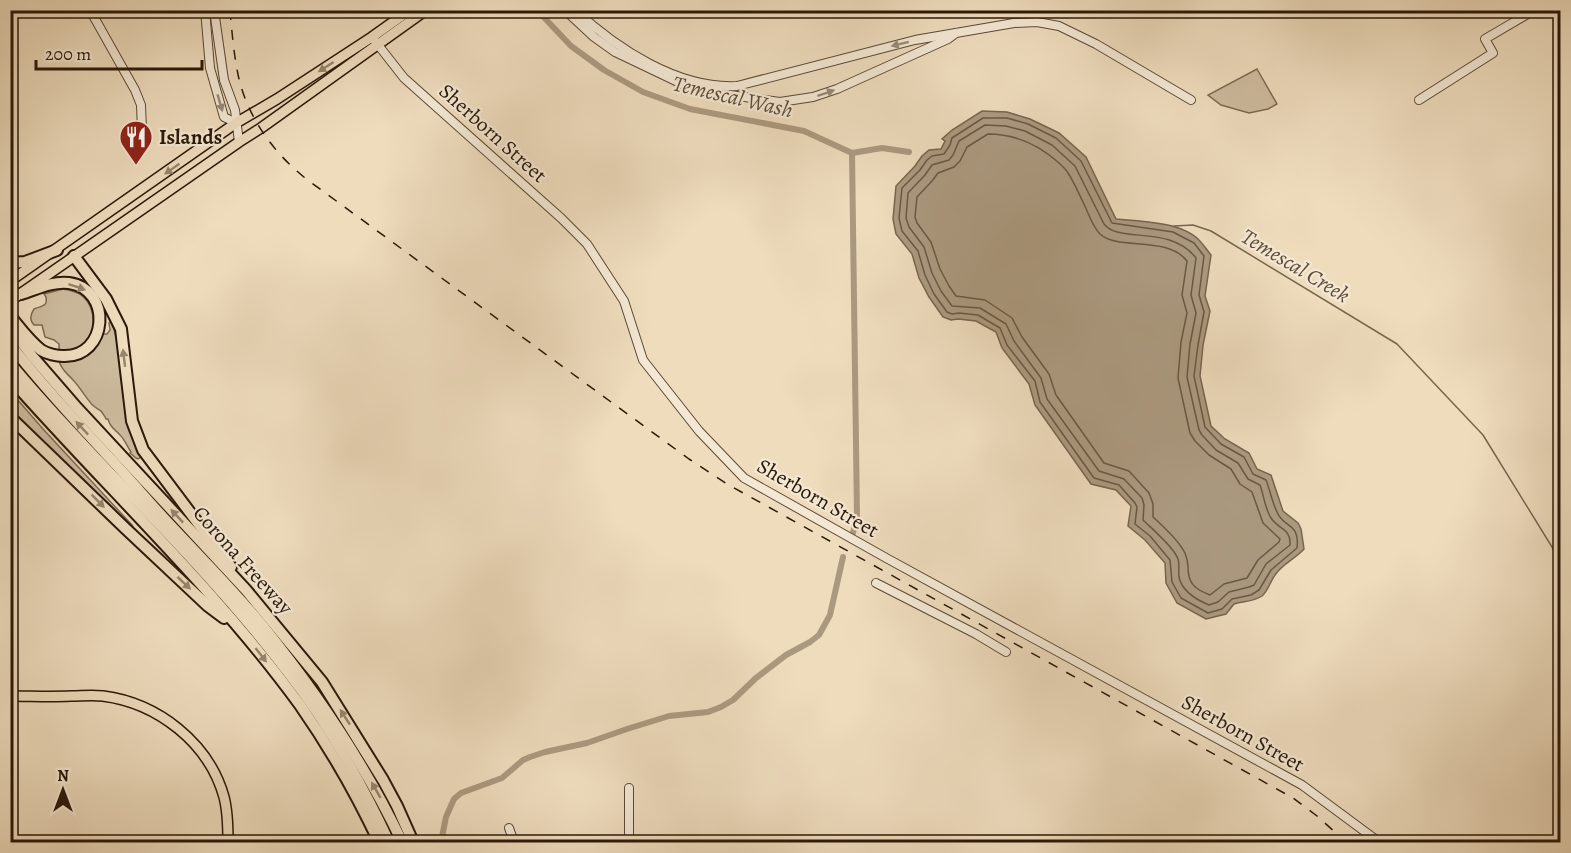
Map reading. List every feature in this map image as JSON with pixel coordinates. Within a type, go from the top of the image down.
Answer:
[{"type":"highway","points":[[10,263],[25,262],[57,250]]},
{"type":"highway","points":[[74,256],[106,299],[121,329],[132,421],[143,450],[225,556],[246,590]]},
{"type":"highway","points":[[10,316],[27,337],[43,351],[59,356],[81,353],[92,344],[98,332],[100,319],[97,303],[86,290],[72,284],[55,283],[15,298]]},
{"type":"highway","name":"Corona Freeway","points":[[10,327],[77,408],[246,590],[322,682],[383,780],[413,843]]},
{"type":"highway","points":[[10,344],[58,402],[234,593],[275,642],[339,729],[381,798],[402,843]]},
{"type":"highway","points":[[10,363],[57,417],[195,562],[263,641],[304,693],[342,752],[389,843]]},
{"type":"highway","points":[[10,378],[57,431],[182,562],[242,632],[300,705],[334,758],[377,839]]},
{"type":"highway","points":[[10,417],[208,606],[242,632]]},
{"type":"highway","points":[[355,775],[377,839]]},
{"type":"main road","points":[[15,298],[261,128],[375,41],[410,10]]},
{"type":"main road","points":[[10,281],[236,123],[426,10]]},
{"type":"main road","points":[[57,250],[74,256]]},
{"type":"main road","points":[[10,696],[101,696],[125,700],[170,722],[195,744],[213,770],[227,809],[228,843]]},
{"type":"street","points":[[90,10],[135,90],[141,105],[142,130]]},
{"type":"street","points":[[206,10],[210,68],[224,117],[236,123]]},
{"type":"street","points":[[214,10],[224,80],[235,110],[239,142]]},
{"type":"street","points":[[565,10],[594,37],[615,51],[691,88],[780,102],[813,97],[837,89],[948,39],[957,32]]},
{"type":"street","points":[[575,10],[623,49],[691,82],[723,87],[736,86],[915,40],[1014,23],[1037,22],[1059,26],[1096,44],[1191,99]]},
{"type":"street","points":[[1419,100],[1493,53],[1485,39],[1531,12]]},
{"type":"street","name":"Sherborn Street","points":[[375,41],[404,78],[587,244],[624,301],[643,360],[699,431],[744,478],[1302,785],[1379,843]]},
{"type":"street","points":[[876,583],[976,634],[1006,652]]},
{"type":"street","points":[[629,788],[630,843]]},
{"type":"street","points":[[509,828],[514,843]]},
{"type":"shaded area","points":[[1257,69],[1277,104],[1268,109],[1249,113],[1221,105],[1208,95]]},
{"type":"shaded area","points":[[63,289],[81,295],[87,301],[91,307],[93,322],[92,330],[85,342],[73,349],[59,350],[59,344],[45,337],[42,325],[34,325],[31,317],[34,309],[46,303],[44,294]]},
{"type":"shaded area","points":[[112,320],[143,456],[138,459],[130,453],[125,441],[111,426],[108,419],[93,406],[63,370],[59,361],[99,340],[102,334],[107,334],[110,330],[109,323]]},
{"type":"shaded area","points":[[10,391],[133,527],[130,527],[11,413]]},
{"type":"water","points":[[982,111],[1007,112],[1030,119],[1059,133],[1086,157],[1116,219],[1148,222],[1182,229],[1199,240],[1211,255],[1205,296],[1210,311],[1200,376],[1211,426],[1225,439],[1249,453],[1257,469],[1271,475],[1283,511],[1298,523],[1301,529],[1304,549],[1278,571],[1266,592],[1259,598],[1234,604],[1226,614],[1206,619],[1177,603],[1166,583],[1165,563],[1145,540],[1128,526],[1131,506],[1116,490],[1091,484],[1035,405],[1029,384],[1002,348],[996,332],[976,321],[951,320],[943,317],[929,297],[919,278],[912,254],[896,234],[893,219],[896,186],[922,156],[929,150],[941,149],[945,141],[942,139]]},
{"type":"waterway","name":"Temescal Wash","points":[[537,10],[571,46],[604,70],[643,92],[690,109],[804,131],[852,153],[882,148],[909,152]]},
{"type":"waterway","points":[[852,153],[857,517],[853,533]]},
{"type":"waterway","name":"Temescal Creek","points":[[1174,226],[1193,225],[1211,231],[1397,344],[1483,435],[1560,560]]},
{"type":"waterway","points":[[441,842],[446,817],[454,799],[461,793],[502,778],[523,760],[545,752],[587,743],[669,716],[708,712],[733,700],[756,678],[786,655],[819,635],[830,615],[843,557]]},
{"type":"waterway","name":"Temescal Creek","points":[[1560,820],[1556,831],[1560,840]]},
{"type":"railway","points":[[230,10],[237,71],[250,109],[275,149],[309,181],[689,459],[727,484],[1293,798],[1346,842]]},
{"type":"place","name":"Islands","points":[[136,166]]}]
